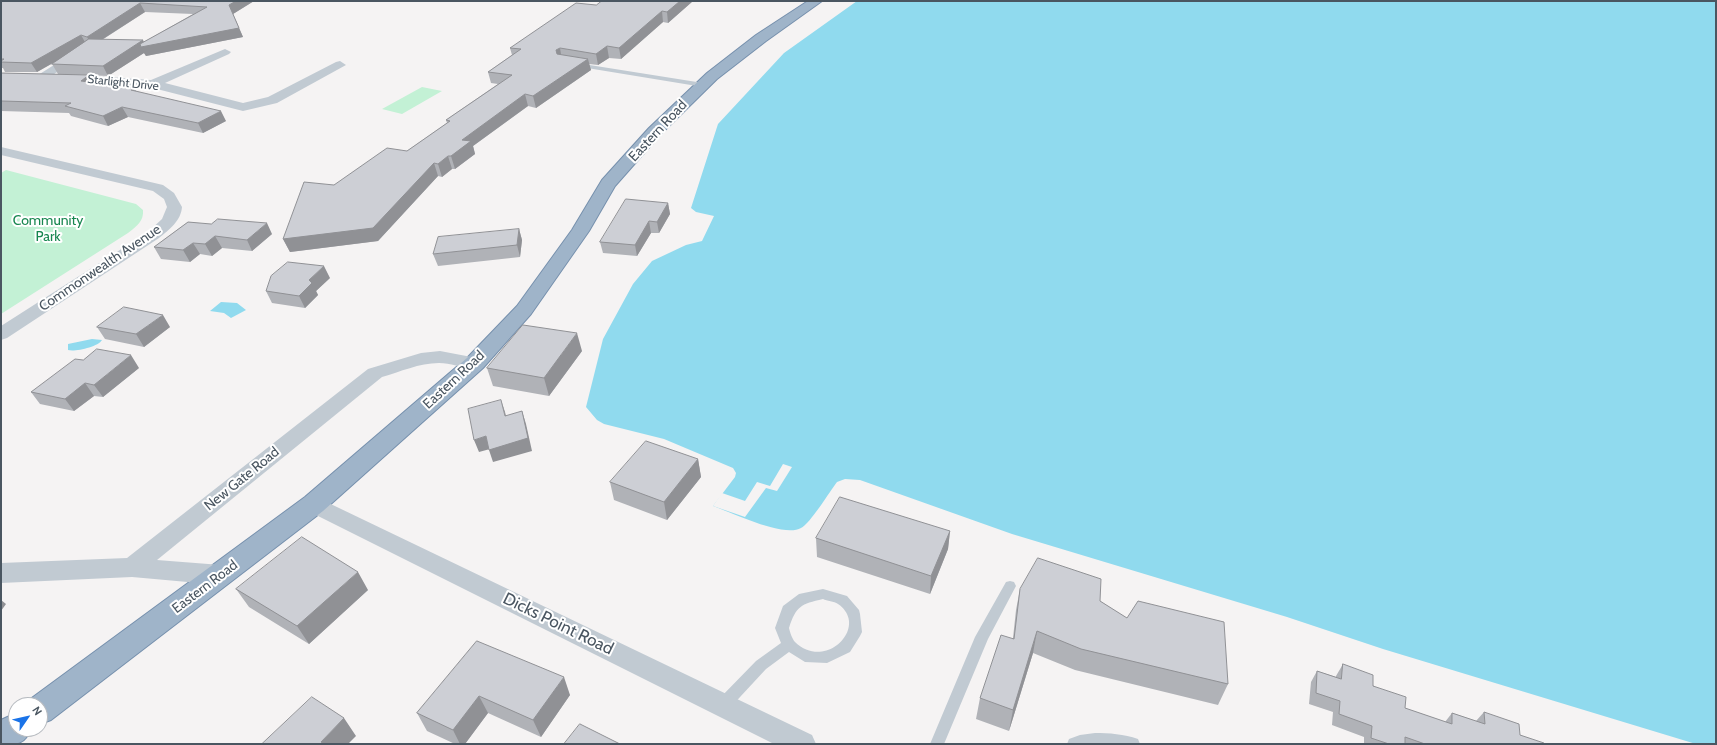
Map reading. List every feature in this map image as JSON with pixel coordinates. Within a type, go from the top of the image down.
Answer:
[{"type":"highway","name":"Eastern Road","points":[[48,704],[314,504],[474,363],[528,304],[576,237],[608,184],[655,131],[703,84],[761,38],[816,1]]},
{"type":"street","points":[[41,77],[87,48]]},
{"type":"street","points":[[153,84],[225,52]]},
{"type":"street","name":"Starlight Drive","points":[[28,77],[153,84],[243,107],[272,100],[340,65]]},
{"type":"street","name":"Commonwealth Avenue","points":[[1,151],[158,188],[171,196],[174,204],[172,217],[168,222],[144,241],[1,334]]},
{"type":"street","name":"New Gate Road","points":[[132,567],[348,393],[375,373],[414,361],[440,357],[474,363]]},
{"type":"street","name":"Dicks Point Road","points":[[314,504],[802,744]]},
{"type":"street","points":[[1,573],[132,567],[220,575]]},
{"type":"lane","points":[[570,64],[703,84]]},
{"type":"lane","points":[[937,744],[982,637],[1010,586]]},
{"type":"lane","points":[[823,594],[842,600],[854,614],[856,632],[845,648],[827,657],[805,656],[789,645],[782,628],[788,610],[803,598],[823,594]]},
{"type":"lane","points":[[723,705],[761,665],[789,645]]},
{"type":"lane","points":[[1074,744],[1081,740],[1125,742],[1133,744]]},
{"type":"green space","points":[[422,87],[442,91],[402,114],[382,109]]},
{"type":"green space","name":"Community Park","points":[[6,170],[136,204],[143,210],[143,214],[137,226],[128,233],[1,314],[1,173]]},
{"type":"water","points":[[857,1],[1716,1],[1716,744],[1696,744],[1383,649],[1287,617],[1012,534],[860,480],[845,479],[837,482],[814,514],[801,528],[783,530],[771,527],[745,519],[713,506],[735,477],[736,473],[733,468],[664,439],[604,424],[597,420],[586,407],[603,339],[633,284],[652,261],[686,245],[702,241],[714,216],[696,212],[691,208],[718,124],[784,53]]},
{"type":"water","points":[[221,302],[237,303],[246,310],[231,318],[224,313],[210,311]]},
{"type":"water","points":[[92,339],[102,340],[96,345],[86,348],[68,350],[68,344]]},
{"type":"pier","points":[[783,464],[792,467],[777,491],[766,488],[745,517],[713,506],[722,493],[745,501],[757,482],[770,486]]},
{"type":"building","points":[[1,1],[236,1],[229,5],[239,28],[141,47],[140,44],[207,7],[140,3],[87,37],[81,35],[31,63],[1,62],[4,59],[1,59]]},
{"type":"building","points":[[602,1],[680,1],[667,12],[662,11],[619,48],[607,46],[596,54],[560,48],[556,50],[557,54],[588,59],[533,96],[525,94],[462,140],[471,141],[438,164],[434,163],[373,228],[283,239],[304,182],[334,185],[387,148],[407,151],[450,121],[446,120],[512,75],[488,72],[521,49],[510,48],[576,3],[596,5]]},
{"type":"building","points":[[89,39],[143,40],[103,66],[52,64]]},
{"type":"building","points":[[1,73],[89,75],[81,81],[135,88],[131,90],[221,111],[198,123],[122,107],[103,116],[65,106],[71,103],[1,101]]},
{"type":"building","points":[[626,199],[668,203],[657,222],[649,221],[635,245],[600,242]]},
{"type":"building","points":[[218,219],[267,223],[247,240],[215,236],[205,244],[193,243],[183,250],[154,247],[188,222],[211,224]]},
{"type":"building","points":[[519,229],[517,245],[433,254],[438,237]]},
{"type":"building","points":[[288,262],[324,266],[309,280],[312,283],[299,296],[266,291],[271,276]]},
{"type":"building","points":[[124,307],[163,315],[136,334],[97,327]]},
{"type":"building","points":[[523,325],[577,333],[544,378],[487,368]]},
{"type":"building","points":[[97,349],[131,355],[94,385],[85,383],[65,399],[31,392],[75,359],[83,360]]},
{"type":"building","points":[[501,400],[505,416],[522,411],[528,438],[489,450],[486,436],[474,440],[468,409]]},
{"type":"building","points":[[646,441],[698,459],[664,502],[610,482]]},
{"type":"building","points":[[840,497],[950,531],[931,576],[816,538]]},
{"type":"building","points":[[302,537],[358,572],[297,626],[236,589]]},
{"type":"building","points":[[1038,558],[1101,579],[1100,601],[1127,618],[1138,601],[1224,622],[1228,684],[1081,649],[1037,631],[1013,710],[980,698],[1001,635],[1014,639],[1020,589]]},
{"type":"building","points":[[477,641],[564,677],[533,720],[479,696],[453,730],[417,713]]},
{"type":"building","points":[[1343,664],[1373,675],[1373,686],[1406,697],[1405,708],[1452,724],[1452,713],[1485,724],[1484,712],[1519,724],[1520,735],[1544,744],[1425,744],[1405,737],[1405,744],[1389,744],[1371,738],[1372,726],[1339,714],[1340,701],[1316,693],[1317,671],[1341,679]]},
{"type":"building","points":[[312,697],[344,718],[321,742],[324,744],[262,744]]},
{"type":"building","points":[[580,724],[620,744],[564,744]]}]
